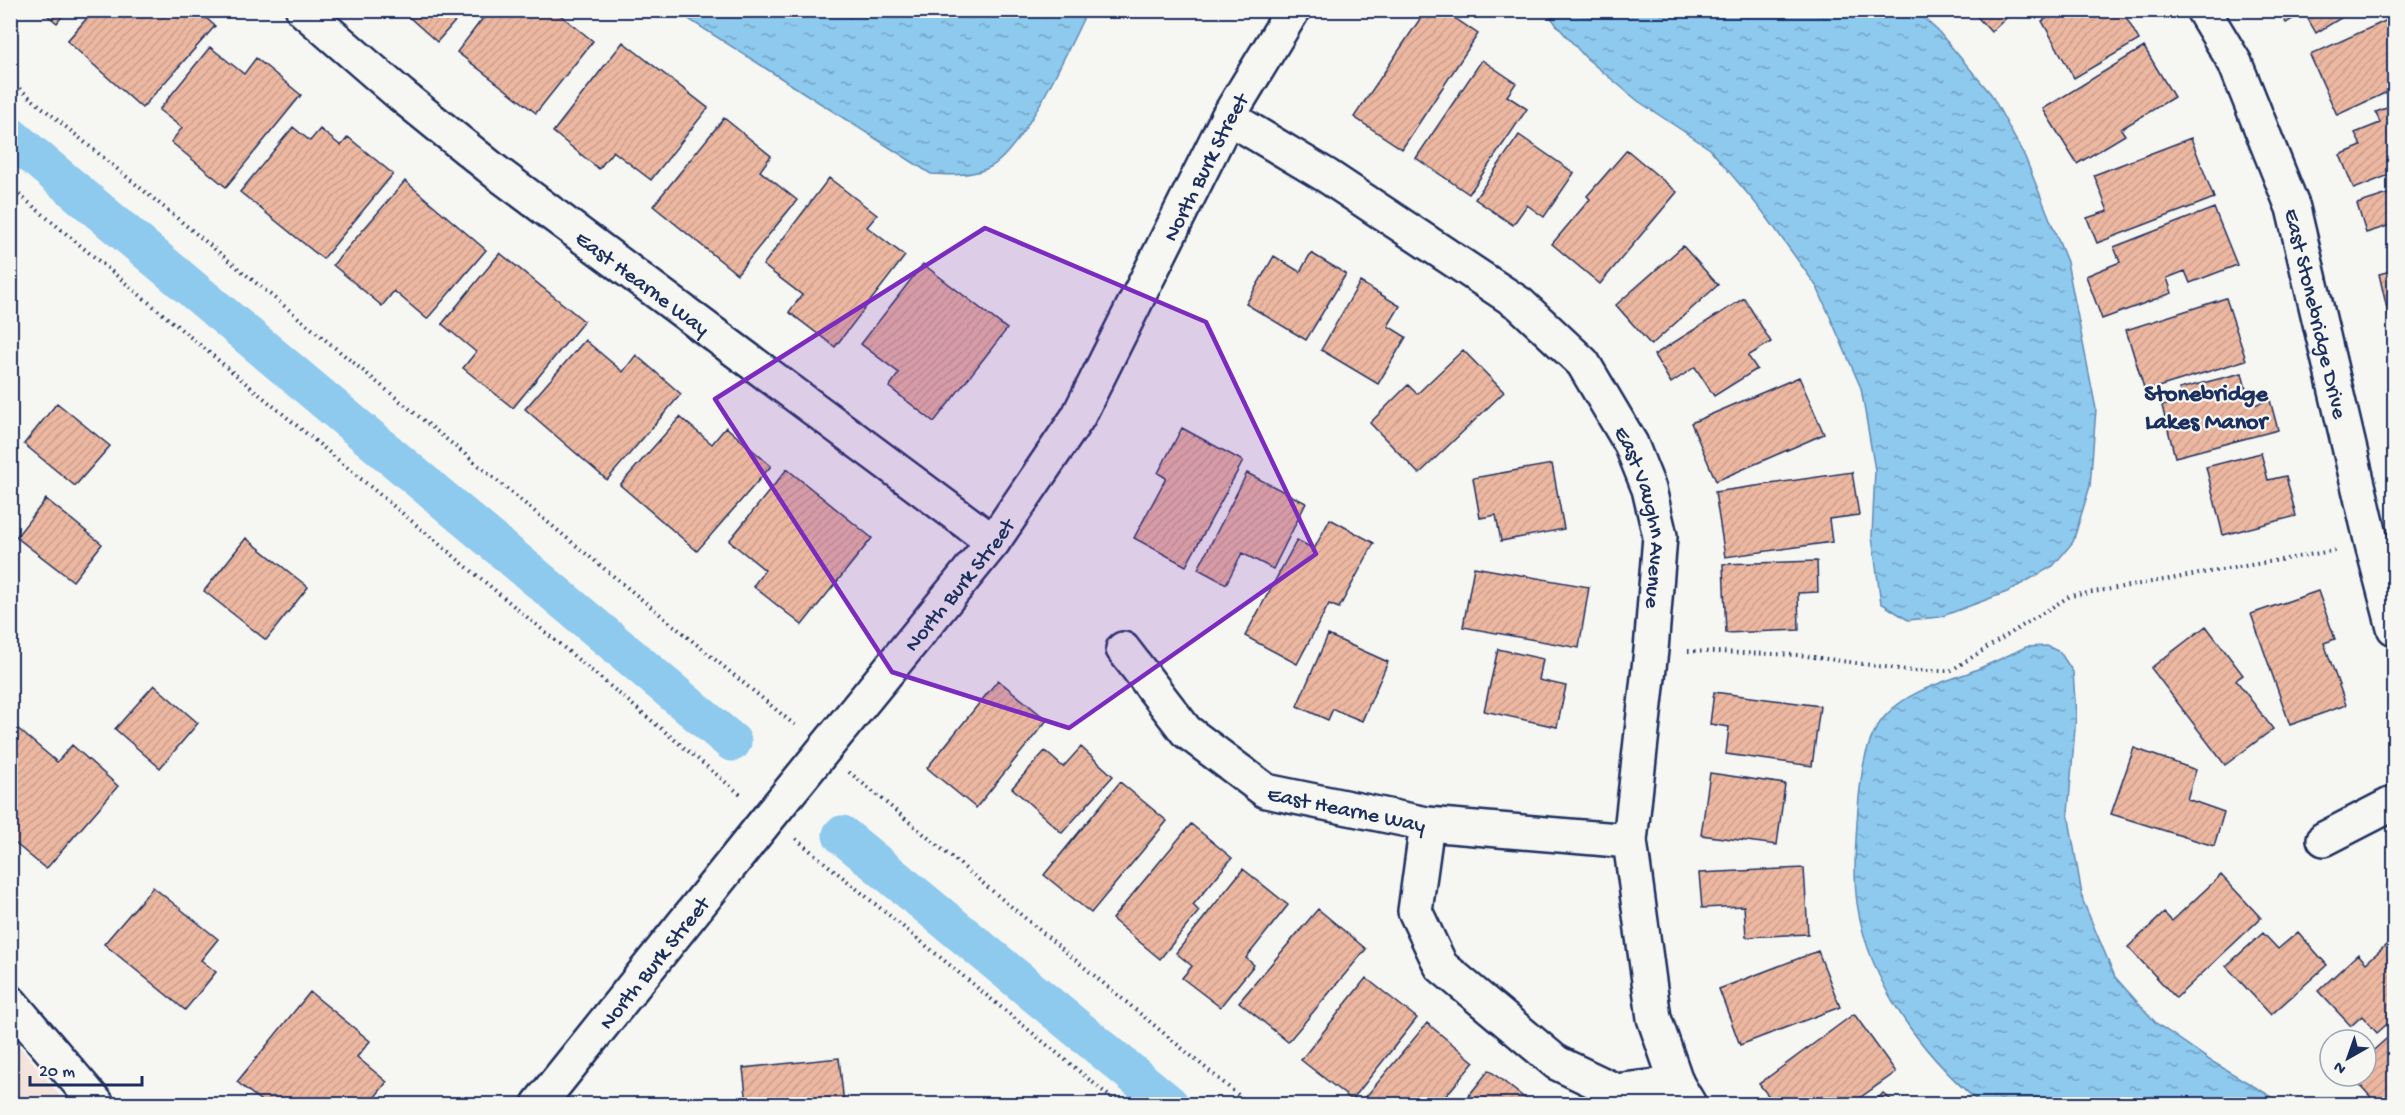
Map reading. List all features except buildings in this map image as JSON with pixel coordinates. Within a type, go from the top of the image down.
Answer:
[{"type":"street","name":"East Hearne Way","points":[[303,10],[401,95],[496,171],[993,542]]},
{"type":"street","name":"North Burk Street","points":[[539,1104],[993,542],[1078,417],[1228,117],[1293,10]]},
{"type":"street","name":"East Stonebridge Drive","points":[[2203,10],[2235,63],[2293,208],[2394,628]]},
{"type":"street","name":"East Vaughn Avenue","points":[[1228,117],[1327,176],[1520,304],[1583,363],[1631,444],[1649,489],[1660,536],[1651,650],[1630,841],[1654,1018],[1683,1094]]},
{"type":"street","name":"East Hearne Way","points":[[1124,649],[1186,731],[1266,790],[1427,824],[1630,841]]},
{"type":"street","points":[[2324,839],[2394,803]]},
{"type":"street","points":[[1427,824],[1415,911],[1441,966],[1557,1063],[1616,1091],[1683,1094]]},
{"type":"street","points":[[10,1002],[97,1104]]},
{"type":"path","points":[[10,81],[818,757],[1249,1104]]},
{"type":"path","points":[[10,187],[773,812],[1119,1104]]},
{"type":"path","points":[[1651,650],[1799,656],[1913,671],[1950,671],[2070,596],[2372,544]]},
{"type":"highlighted area","points":[[985,228],[1206,322],[1316,554],[1069,728],[892,672],[715,399]]},
{"type":"shaded area","points":[[11,1036],[67,1104],[11,1104]]},
{"type":"water","points":[[676,11],[1087,11],[1057,73],[1029,123],[1014,144],[1000,160],[986,169],[952,175],[931,174]]},
{"type":"water","points":[[1546,11],[1916,11],[1938,31],[1991,94],[2025,157],[2067,262],[2096,409],[2090,486],[2073,542],[2053,566],[2007,592],[1940,617],[1908,620],[1881,603],[1872,537],[1875,470],[1861,388],[1817,287],[1763,212],[1710,149],[1638,101],[1586,58]]},
{"type":"water","points":[[2047,646],[2060,652],[2073,672],[2076,716],[2068,813],[2083,901],[2115,977],[2156,1023],[2211,1061],[2284,1104],[1981,1104],[1938,1062],[1919,1039],[1901,1015],[1886,989],[1863,933],[1855,879],[1861,783],[1865,758],[1873,734],[1895,706],[1914,694],[2026,647]]},
{"type":"waterway","points":[[10,136],[732,742]]},
{"type":"waterway","points":[[842,835],[1169,1104]]},
{"type":"district","name":"Stonebridge Lakes Manor","points":[[2206,406]]}]
